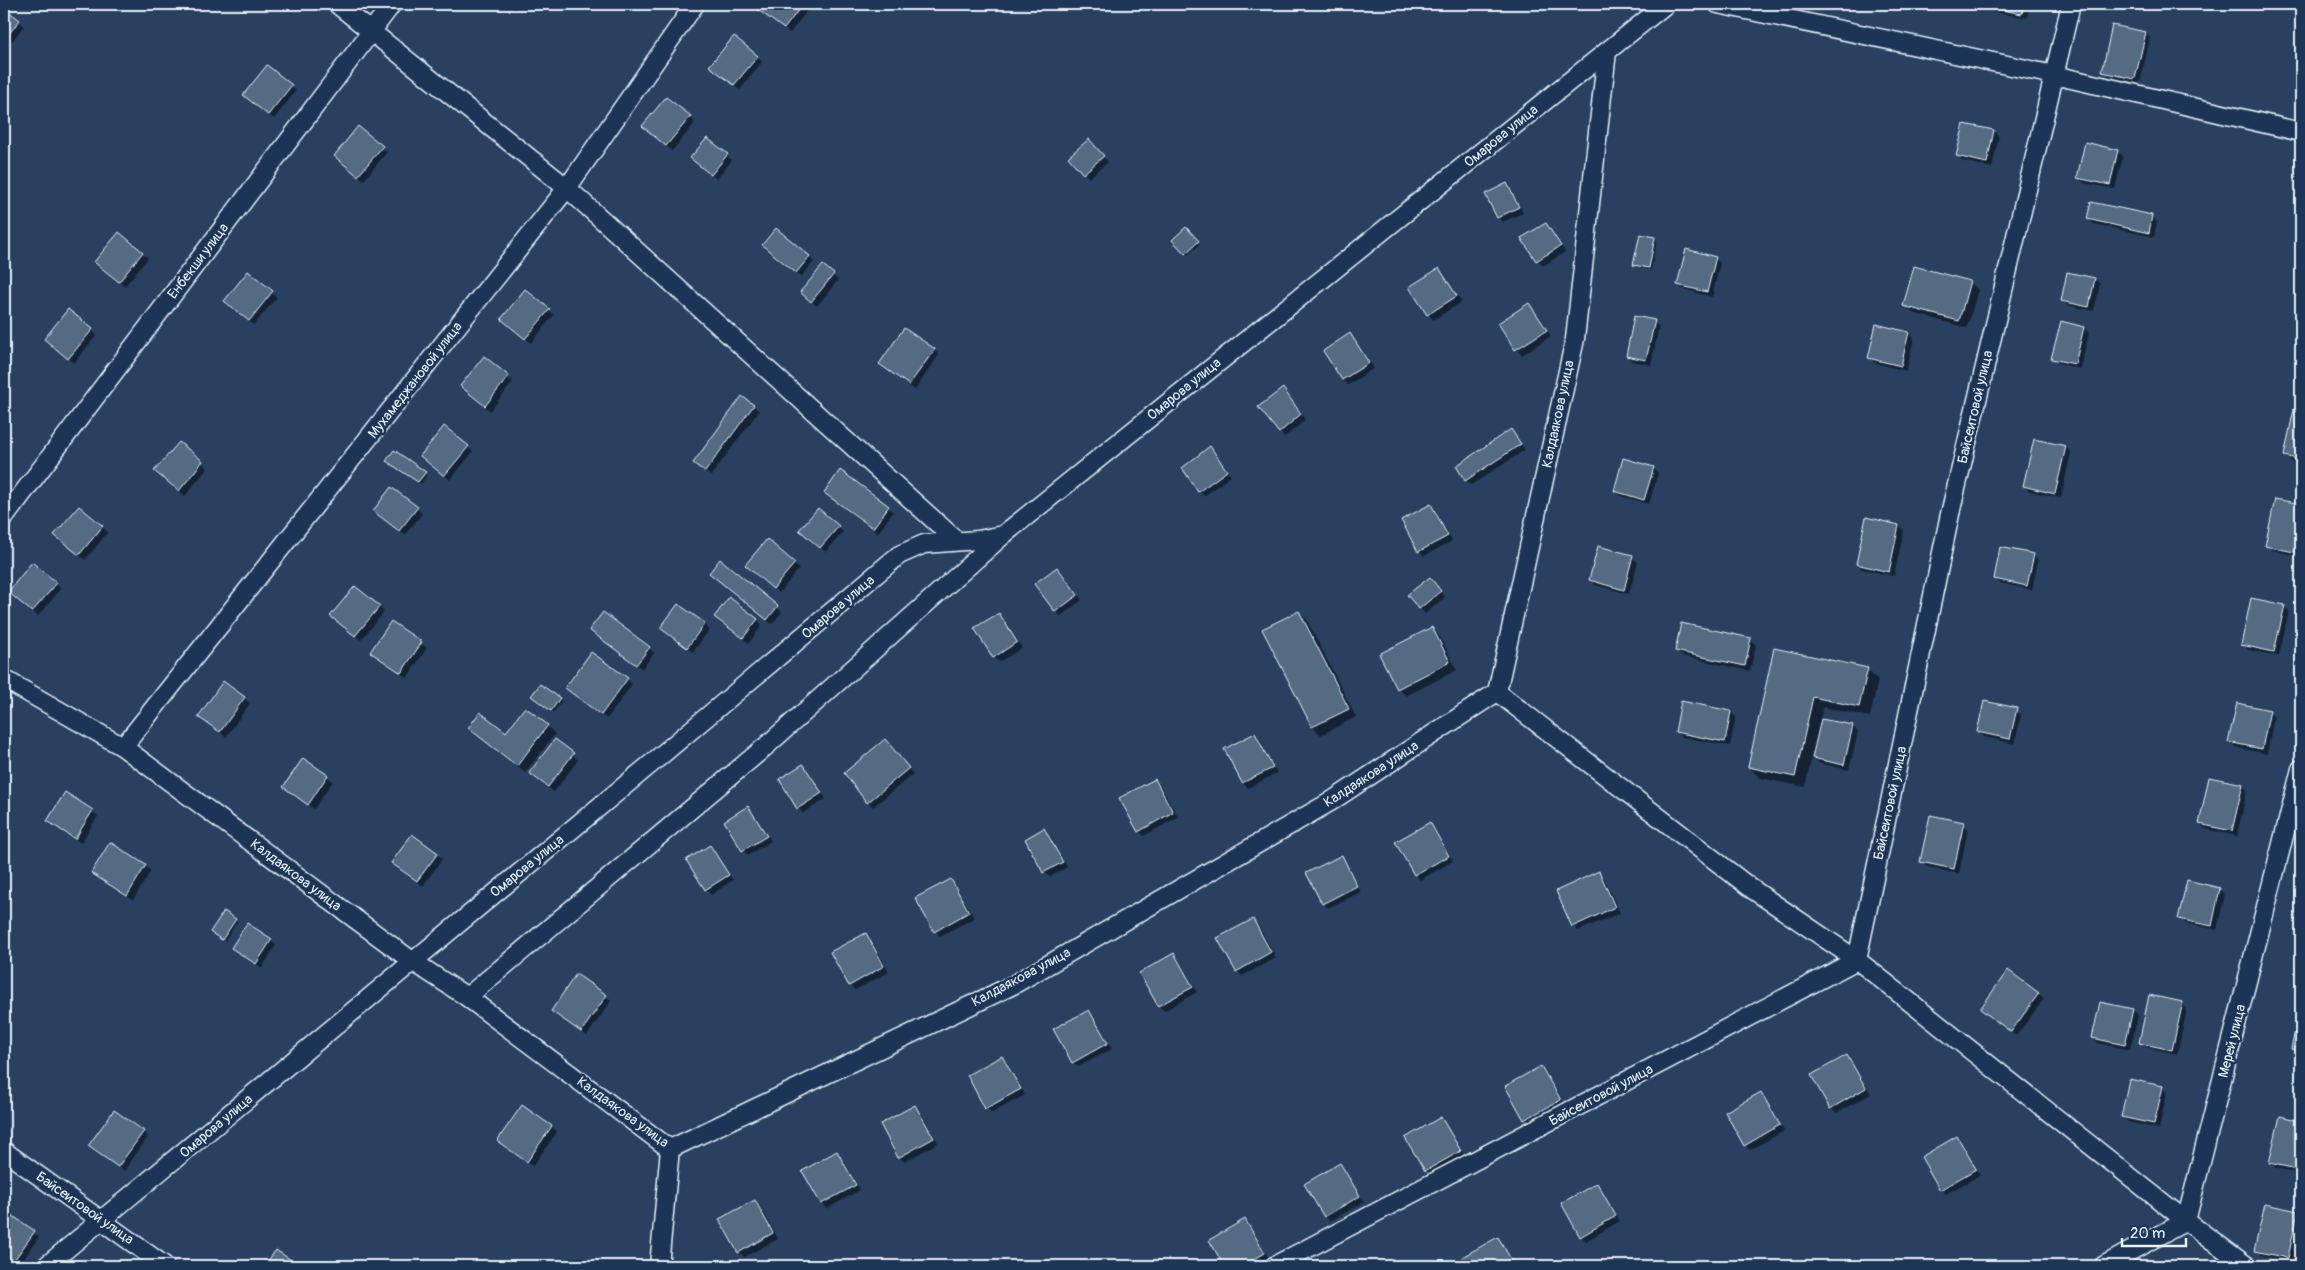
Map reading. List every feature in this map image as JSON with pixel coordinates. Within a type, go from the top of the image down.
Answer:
[{"type":"street","points":[[337,4],[372,30],[567,188],[957,540]]},
{"type":"street","name":"Енбекши улица","points":[[4,518],[392,4]]},
{"type":"street","name":"Мухамеджановой улица","points":[[123,747],[567,188],[695,4]]},
{"type":"street","points":[[1718,4],[2054,75],[2301,132]]},
{"type":"street","name":"Байсеитовой улица","points":[[1274,1266],[1857,960],[1950,514],[2071,4]]},
{"type":"street","name":"Омарова улица","points":[[46,1266],[103,1221],[899,555],[924,544],[957,540],[978,540],[1003,535],[1662,5]]},
{"type":"street","name":"Калдаякова улица","points":[[4,679],[123,747],[412,961],[467,997],[670,1149],[1013,984],[1330,802],[1497,692],[1575,339],[1607,51]]},
{"type":"street","points":[[467,997],[765,747],[1003,535]]},
{"type":"street","points":[[1497,692],[1752,889],[1857,960],[2186,1221],[2247,1266]]},
{"type":"street","name":"Мерей улица","points":[[2186,1221],[2301,769]]},
{"type":"street","points":[[659,1266],[670,1149]]},
{"type":"street","name":"Байсеитовой улица","points":[[4,1151],[165,1266]]},
{"type":"street","points":[[2103,1266],[2186,1221]]},
{"type":"building","points":[[750,4],[803,4],[784,29]]},
{"type":"building","points":[[1989,4],[2024,4],[2022,14],[1988,7]]},
{"type":"building","points":[[4,8],[20,20],[4,40]]},
{"type":"building","points":[[2112,25],[2146,32],[2135,79],[2102,72]]},
{"type":"building","points":[[734,36],[758,56],[734,85],[709,66]]},
{"type":"building","points":[[267,65],[292,85],[268,115],[243,95]]},
{"type":"building","points":[[666,97],[691,116],[666,146],[642,126]]},
{"type":"building","points":[[1964,124],[1994,130],[1987,163],[1956,156]]},
{"type":"building","points":[[358,126],[383,146],[358,176],[334,156]]},
{"type":"building","points":[[707,138],[728,154],[711,175],[690,158]]},
{"type":"building","points":[[1089,139],[1104,156],[1083,174],[1068,157]]},
{"type":"building","points":[[2085,142],[2118,150],[2110,185],[2077,178]]},
{"type":"building","points":[[1507,183],[1519,207],[1497,218],[1485,194]]},
{"type":"building","points":[[2091,202],[2152,215],[2149,233],[2087,219]]},
{"type":"building","points":[[1546,223],[1561,246],[1536,261],[1521,238]]},
{"type":"building","points":[[1186,227],[1199,241],[1185,254],[1172,240]]},
{"type":"building","points":[[776,228],[810,256],[796,273],[762,245]]},
{"type":"building","points":[[119,232],[143,252],[119,282],[94,262]]},
{"type":"building","points":[[1640,234],[1655,237],[1649,268],[1633,265]]},
{"type":"building","points":[[1686,249],[1716,257],[1707,292],[1677,285]]},
{"type":"building","points":[[823,265],[834,274],[811,302],[800,292]]},
{"type":"building","points":[[1914,266],[1970,281],[1959,321],[1903,306]]},
{"type":"building","points":[[1439,268],[1457,296],[1427,315],[1409,287]]},
{"type":"building","points":[[248,271],[273,291],[249,321],[224,301]]},
{"type":"building","points":[[2067,272],[2095,278],[2089,307],[2061,301]]},
{"type":"building","points":[[525,289],[550,309],[525,339],[501,319]]},
{"type":"building","points":[[1529,303],[1547,330],[1515,350],[1498,323]]},
{"type":"building","points":[[68,309],[93,329],[68,359],[44,339]]},
{"type":"building","points":[[1634,316],[1655,320],[1646,360],[1626,356]]},
{"type":"building","points":[[2061,321],[2084,327],[2075,364],[2051,359]]},
{"type":"building","points":[[1876,324],[1909,332],[1901,366],[1868,358]]},
{"type":"building","points":[[904,328],[935,349],[909,385],[879,364]]},
{"type":"building","points":[[1350,333],[1369,363],[1342,380],[1323,351]]},
{"type":"building","points":[[484,356],[509,376],[485,406],[460,386]]},
{"type":"building","points":[[1283,388],[1301,414],[1279,433],[1258,407]]},
{"type":"building","points":[[742,396],[754,405],[705,472],[693,463]]},
{"type":"building","points":[[2294,409],[2301,411],[2301,460],[2284,456]]},
{"type":"building","points":[[444,426],[469,446],[444,476],[420,456]]},
{"type":"building","points":[[1511,429],[1521,444],[1465,481],[1456,466]]},
{"type":"building","points":[[2034,439],[2066,446],[2055,494],[2023,486]]},
{"type":"building","points":[[179,442],[203,461],[179,491],[154,471]]},
{"type":"building","points":[[1210,446],[1227,471],[1198,492],[1182,468]]},
{"type":"building","points":[[394,450],[426,472],[418,482],[386,461]]},
{"type":"building","points":[[1623,458],[1654,467],[1644,500],[1614,491]]},
{"type":"building","points":[[840,470],[889,506],[873,528],[824,493]]},
{"type":"building","points":[[391,487],[418,507],[399,531],[373,511]]},
{"type":"building","points":[[2275,499],[2301,504],[2299,553],[2265,546]]},
{"type":"building","points":[[1431,504],[1448,536],[1418,552],[1401,520]]},
{"type":"building","points":[[79,506],[103,526],[79,555],[54,535]]},
{"type":"building","points":[[818,508],[839,526],[820,548],[799,530]]},
{"type":"building","points":[[1866,517],[1899,525],[1889,572],[1856,564]]},
{"type":"building","points":[[767,539],[795,563],[773,589],[745,565]]},
{"type":"building","points":[[1598,546],[1633,555],[1624,590],[1589,580]]},
{"type":"building","points":[[2000,547],[2034,554],[2027,586],[1994,579]]},
{"type":"building","points":[[720,559],[778,606],[767,620],[709,573]]},
{"type":"building","points":[[32,562],[57,583],[32,612],[8,592]]},
{"type":"building","points":[[1057,567],[1078,595],[1055,612],[1034,584]]},
{"type":"building","points":[[1430,577],[1441,591],[1419,609],[1407,595]]},
{"type":"building","points":[[355,586],[380,606],[355,636],[330,616]]},
{"type":"building","points":[[729,597],[758,619],[743,638],[714,617]]},
{"type":"building","points":[[2251,598],[2285,605],[2274,652],[2241,645]]},
{"type":"building","points":[[678,604],[705,623],[687,648],[660,628]]},
{"type":"building","points":[[1299,611],[1349,709],[1312,727],[1262,629]]},
{"type":"building","points":[[603,612],[650,647],[636,665],[589,630]]},
{"type":"building","points":[[999,613],[1017,642],[993,658],[974,628]]},
{"type":"building","points":[[391,621],[422,642],[401,673],[370,652]]},
{"type":"building","points":[[1681,623],[1751,638],[1745,666],[1675,651]]},
{"type":"building","points":[[1432,627],[1450,662],[1397,689],[1379,654]]},
{"type":"building","points":[[1774,648],[1868,668],[1859,707],[1813,697],[1795,777],[1748,767]]},
{"type":"building","points":[[591,652],[628,678],[601,715],[565,688]]},
{"type":"building","points":[[223,681],[245,697],[220,732],[198,717]]},
{"type":"building","points":[[540,684],[560,698],[551,711],[531,696]]},
{"type":"building","points":[[1681,701],[1731,711],[1725,742],[1675,732]]},
{"type":"building","points":[[1984,701],[2017,708],[2010,739],[1977,732]]},
{"type":"building","points":[[2237,703],[2270,710],[2262,749],[2228,742]]},
{"type":"building","points":[[525,707],[548,725],[517,766],[468,728],[480,712],[506,732]]},
{"type":"building","points":[[1821,719],[1853,725],[1844,765],[1812,758]]},
{"type":"building","points":[[1255,733],[1273,768],[1242,783],[1224,749]]},
{"type":"building","points":[[555,739],[574,753],[548,787],[529,773]]},
{"type":"building","points":[[885,739],[909,768],[867,803],[844,773]]},
{"type":"building","points":[[303,758],[328,775],[308,805],[283,787]]},
{"type":"building","points":[[803,764],[822,793],[797,809],[779,779]]},
{"type":"building","points":[[2209,777],[2243,784],[2232,831],[2199,824]]},
{"type":"building","points":[[1155,779],[1173,812],[1138,832],[1119,798]]},
{"type":"building","points":[[65,792],[93,810],[75,839],[47,821]]},
{"type":"building","points":[[748,806],[767,836],[742,851],[724,821]]},
{"type":"building","points":[[1930,815],[1964,822],[1954,869],[1920,862]]},
{"type":"building","points":[[1430,822],[1449,856],[1414,875],[1395,842]]},
{"type":"building","points":[[1044,828],[1063,862],[1043,873],[1025,839]]},
{"type":"building","points":[[412,834],[438,853],[417,881],[391,863]]},
{"type":"building","points":[[110,842],[146,865],[127,896],[91,873]]},
{"type":"building","points":[[710,845],[729,875],[705,890],[686,860]]},
{"type":"building","points":[[1342,855],[1357,886],[1322,904],[1306,873]]},
{"type":"building","points":[[1599,871],[1615,907],[1572,927],[1556,891]]},
{"type":"building","points":[[951,879],[969,912],[934,932],[915,898]]},
{"type":"building","points":[[2187,880],[2220,888],[2212,926],[2178,919]]},
{"type":"building","points":[[224,911],[236,919],[222,940],[210,932]]},
{"type":"building","points":[[1253,919],[1271,952],[1236,972],[1217,938]]},
{"type":"building","points":[[247,923],[272,939],[256,964],[231,948]]},
{"type":"building","points":[[866,933],[884,966],[849,986],[830,952]]},
{"type":"building","points":[[1174,953],[1193,987],[1158,1006],[1139,973]]},
{"type":"building","points":[[2008,970],[2039,993],[2011,1032],[1980,1009]]},
{"type":"building","points":[[576,974],[607,995],[581,1032],[551,1011]]},
{"type":"building","points":[[2149,995],[2183,1002],[2172,1050],[2139,1043]]},
{"type":"building","points":[[2100,1002],[2133,1009],[2125,1045],[2092,1038]]},
{"type":"building","points":[[2301,1003],[2301,1051],[2291,1049]]},
{"type":"building","points":[[1089,1010],[1108,1043],[1072,1063],[1053,1029]]},
{"type":"building","points":[[1847,1055],[1866,1088],[1830,1109],[1811,1075]]},
{"type":"building","points":[[1002,1056],[1021,1089],[985,1109],[967,1075]]},
{"type":"building","points":[[1541,1066],[1561,1100],[1524,1120],[1505,1086]]},
{"type":"building","points":[[2129,1079],[2163,1086],[2154,1124],[2121,1117]]},
{"type":"building","points":[[1761,1092],[1780,1125],[1744,1146],[1725,1112]]},
{"type":"building","points":[[522,1105],[552,1126],[527,1162],[497,1141]]},
{"type":"building","points":[[915,1105],[934,1138],[898,1158],[880,1124]]},
{"type":"building","points":[[114,1110],[144,1131],[118,1167],[88,1146]]},
{"type":"building","points":[[2280,1116],[2301,1121],[2301,1170],[2269,1163]]},
{"type":"building","points":[[1441,1117],[1461,1151],[1425,1171],[1405,1138]]},
{"type":"building","points":[[1957,1136],[1976,1169],[1940,1190],[1921,1157]]},
{"type":"building","points":[[837,1151],[856,1185],[821,1204],[802,1171]]},
{"type":"building","points":[[1340,1163],[1360,1196],[1324,1217],[1304,1184]]},
{"type":"building","points":[[1597,1183],[1616,1216],[1580,1237],[1561,1203]]},
{"type":"building","points":[[755,1200],[773,1233],[738,1253],[719,1219]]},
{"type":"building","points":[[2265,1204],[2298,1211],[2288,1258],[2254,1251]]},
{"type":"building","points":[[4,1210],[35,1231],[10,1266],[4,1263]]},
{"type":"building","points":[[1245,1219],[1265,1253],[1242,1266],[1224,1266],[1209,1240]]},
{"type":"building","points":[[1498,1237],[1515,1266],[1467,1266],[1462,1257]]},
{"type":"building","points":[[276,1250],[300,1266],[264,1266]]}]
